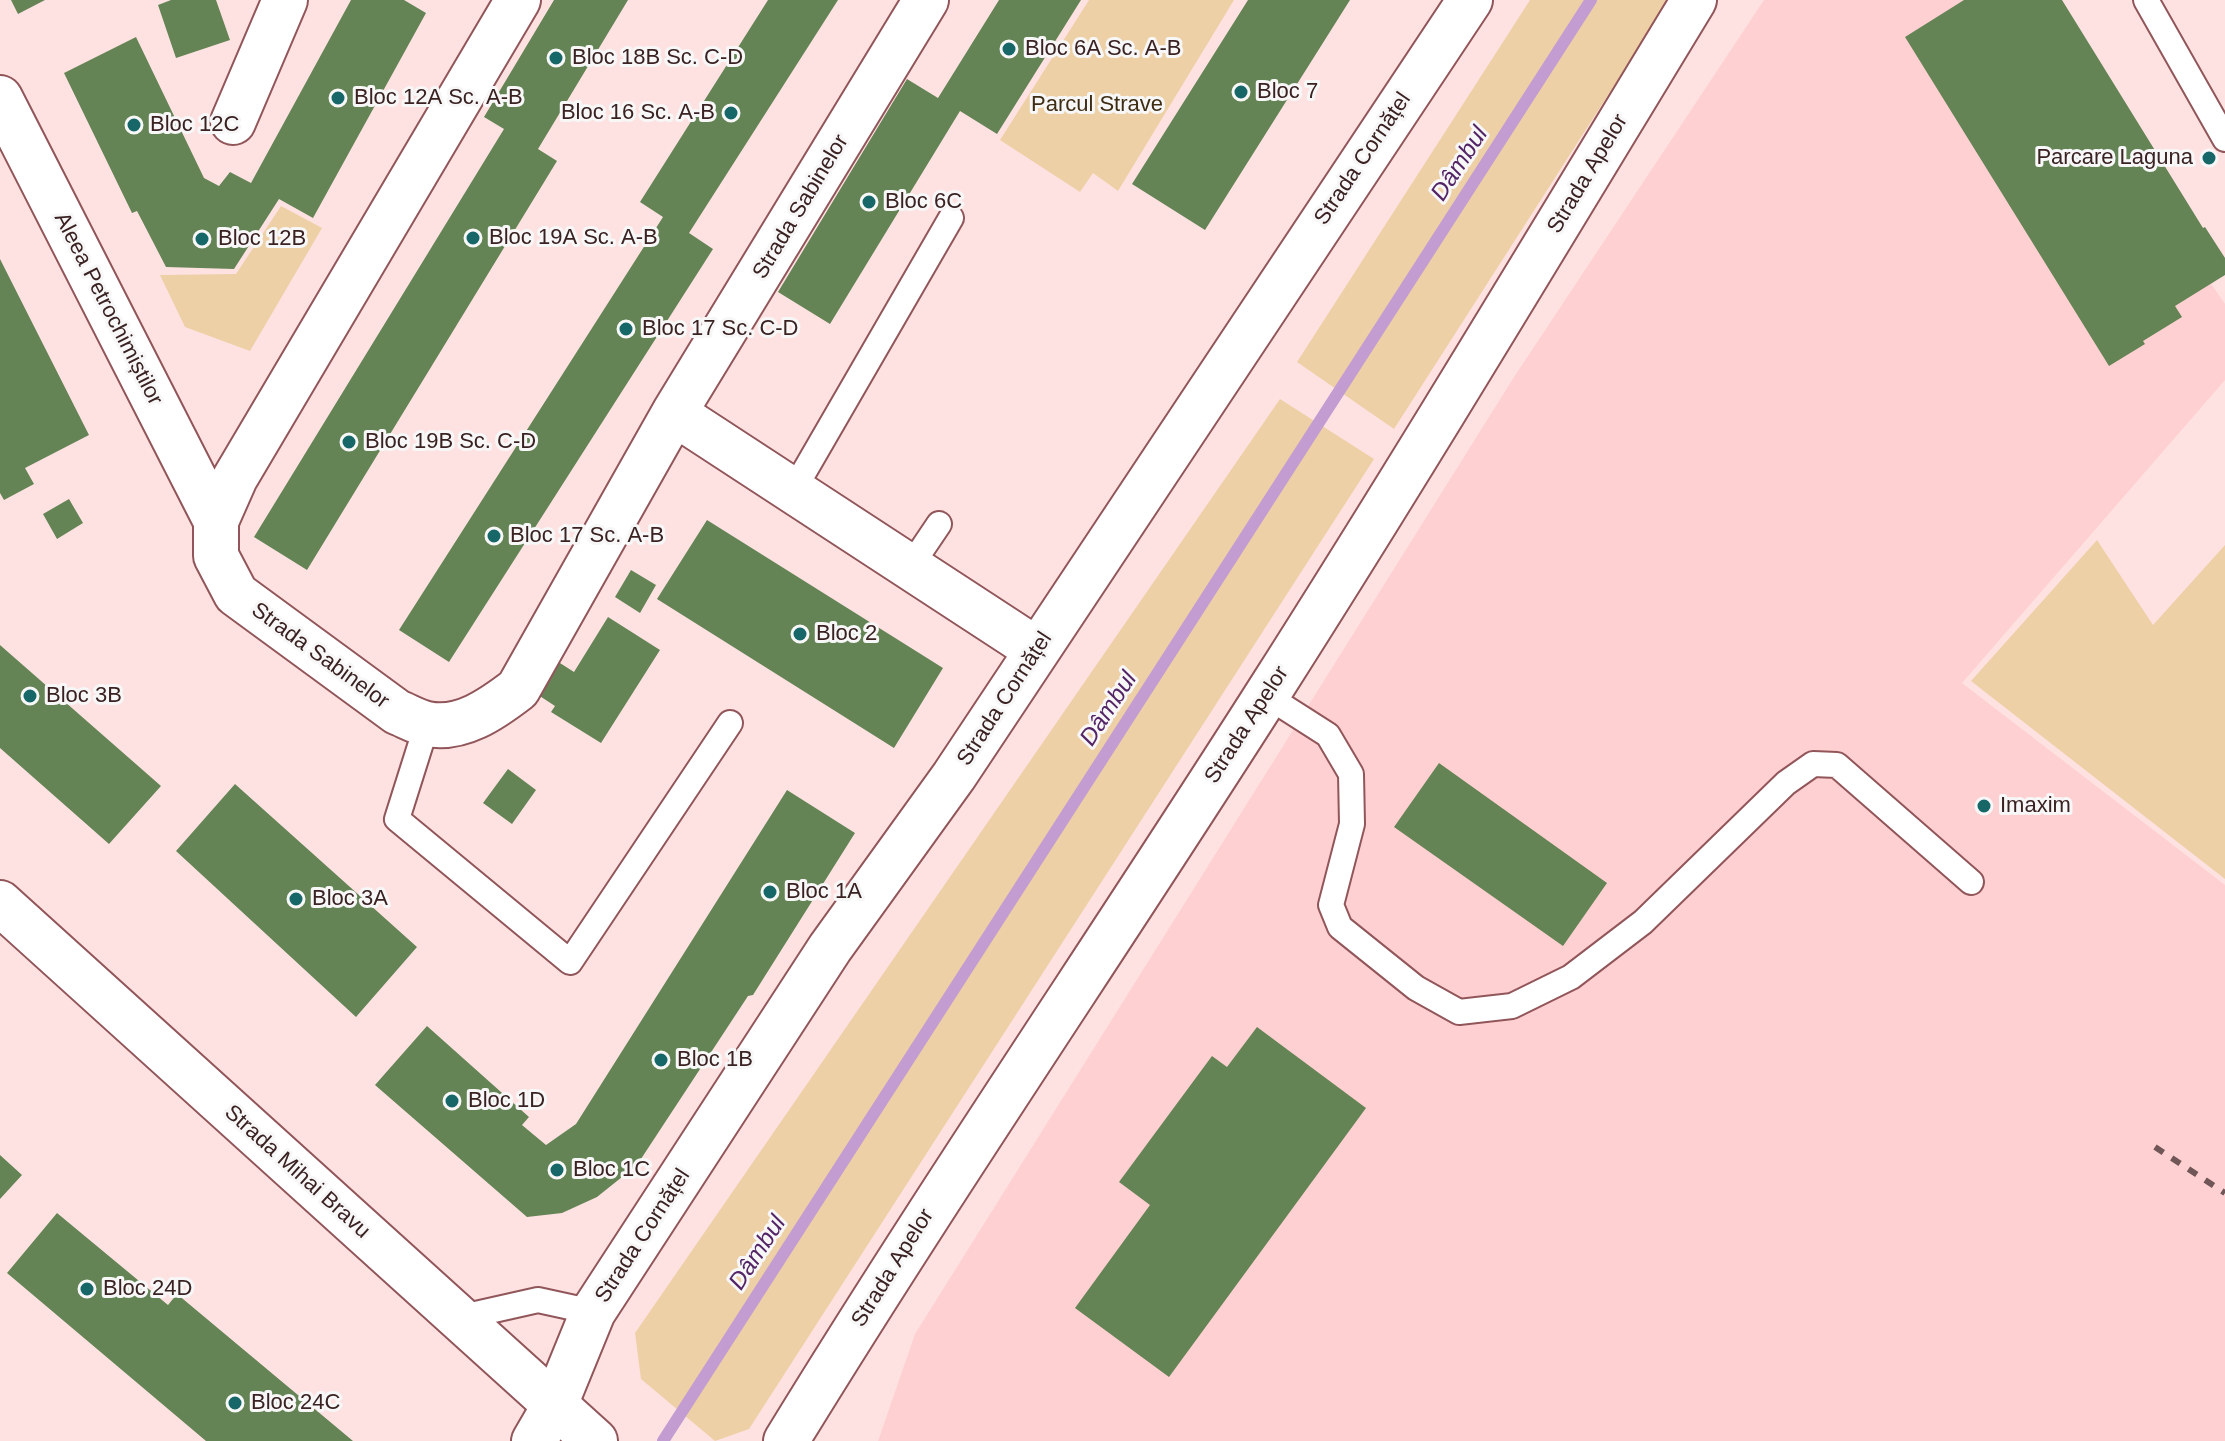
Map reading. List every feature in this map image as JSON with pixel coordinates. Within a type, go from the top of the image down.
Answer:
[{"type":"street","points":[[233,122],[285,0]]},
{"type":"street","name":"Strada Sabinelor","points":[[518,0],[235,478],[216,521],[216,556],[236,594],[397,712],[427,724],[454,724],[491,711],[518,689],[674,413],[926,0]]},
{"type":"street","name":"Strada Cornățel","points":[[567,1430],[593,1312],[830,948],[954,776],[1470,0]]},
{"type":"street","name":"Strada Apelor","points":[[786,1441],[887,1276],[1267,696],[1694,0]]},
{"type":"street","name":"Aleea Petrochimiștilor","points":[[0,98],[216,521]]},
{"type":"street","points":[[674,413],[1037,650]]},
{"type":"street","name":"Strada Mihai Bravu","points":[[0,903],[458,1318],[567,1430]]},
{"type":"lane","points":[[2146,0],[2225,139]]},
{"type":"lane","points":[[793,491],[951,218]]},
{"type":"lane","points":[[910,567],[939,524]]},
{"type":"lane","points":[[1267,696],[1328,735],[1351,774],[1352,824],[1331,905],[1340,927],[1416,988],[1459,1012],[1512,1006],[1571,977],[1643,922],[1786,783],[1813,764],[1837,765],[1971,882]]},
{"type":"lane","points":[[427,724],[397,819],[570,962],[730,723]]},
{"type":"lane","points":[[458,1318],[538,1300],[593,1312]]},
{"type":"shaded area","points":[[1764,0],[2017,0],[2225,304],[2225,380],[1962,683],[2225,885],[2225,1441],[878,1441],[915,1334],[1514,377]]},
{"type":"green space","name":"Parcul Strave","points":[[1089,0],[1234,0],[1118,191],[1093,173],[1080,192],[1000,140]]},
{"type":"green space","points":[[1530,0],[1669,0],[1394,429],[1297,362]]},
{"type":"green space","points":[[281,206],[322,228],[250,351],[185,327],[160,275],[236,274]]},
{"type":"green space","points":[[1280,399],[1374,459],[749,1429],[715,1441],[641,1379],[635,1333]]},
{"type":"green space","points":[[2097,540],[2153,625],[2225,545],[2225,879],[1971,681]]},
{"type":"building","points":[[11,0],[45,0],[18,14]]},
{"type":"building","points":[[171,0],[216,0],[230,40],[176,58],[158,5]]},
{"type":"building","points":[[351,0],[404,0],[426,13],[313,218],[279,199],[234,269],[166,267],[137,211],[132,213],[64,73],[136,37],[204,178],[219,186],[230,172],[251,183]]},
{"type":"building","points":[[554,0],[628,0],[538,149],[557,161],[307,570],[254,537],[504,129],[484,117]]},
{"type":"building","points":[[768,0],[838,0],[689,233],[713,249],[449,662],[399,630],[663,217],[640,202]]},
{"type":"building","name":"Bloc 6C","points":[[999,0],[1081,0],[997,134],[960,111],[830,324],[778,292],[907,79],[938,98]]},
{"type":"building","name":"Bloc 7","points":[[1248,0],[1350,0],[1205,230],[1132,184]]},
{"type":"building","points":[[1964,0],[2062,0],[2203,228],[2225,258],[2225,275],[2175,306],[2182,317],[2109,366],[1905,37]]},
{"type":"building","points":[[0,259],[89,435],[25,468],[34,484],[4,500],[0,493]]},
{"type":"building","points":[[69,499],[83,523],[57,539],[43,514]]},
{"type":"building","name":"Bloc 2","points":[[707,520],[943,668],[894,748],[657,599]]},
{"type":"building","points":[[631,570],[656,585],[640,613],[615,597]]},
{"type":"building","points":[[608,617],[660,650],[601,743],[551,712],[555,706],[529,689],[549,656],[574,672]]},
{"type":"building","name":"Bloc 3B","points":[[0,645],[161,786],[109,844],[0,748]]},
{"type":"building","points":[[1439,763],[1607,883],[1563,946],[1394,827]]},
{"type":"building","points":[[508,769],[536,790],[512,824],[483,803]]},
{"type":"building","name":"Bloc 3A","points":[[235,784],[417,947],[356,1017],[176,851]]},
{"type":"building","points":[[787,790],[855,833],[753,995],[748,996],[637,1165],[597,1197],[562,1213],[527,1217],[375,1085],[427,1026],[529,1117],[522,1125],[546,1145],[576,1124]]},
{"type":"building","points":[[1257,1027],[1366,1108],[1169,1377],[1075,1308],[1150,1205],[1119,1182],[1212,1056],[1227,1067]]},
{"type":"building","points":[[0,1155],[22,1175],[0,1199]]},
{"type":"building","points":[[57,1213],[168,1305],[177,1294],[353,1441],[206,1441],[7,1273]]},
{"type":"waterway","name":"Dâmbul","points":[[663,1441],[1591,0]]},
{"type":"railway","points":[[2155,1147],[2225,1193]]},
{"type":"place","name":"Bloc 6A Sc. A-B","points":[[1009,49]]},
{"type":"place","name":"Bloc 18B Sc. C-D","points":[[556,58]]},
{"type":"place","name":"Bloc 7","points":[[1241,92]]},
{"type":"place","name":"Bloc 12A Sc. A-B","points":[[338,98]]},
{"type":"place","name":"Bloc 16 Sc. A-B","points":[[731,113]]},
{"type":"place","name":"Bloc 12C","points":[[134,125]]},
{"type":"place","name":"Parcare Laguna","points":[[2209,158]]},
{"type":"place","name":"Bloc 6C","points":[[869,202]]},
{"type":"place","name":"Bloc 19A Sc. A-B","points":[[473,238]]},
{"type":"place","name":"Bloc 12B","points":[[202,239]]},
{"type":"place","name":"Bloc 17 Sc. C-D","points":[[626,329]]},
{"type":"place","name":"Bloc 19B Sc. C-D","points":[[349,442]]},
{"type":"place","name":"Bloc 17 Sc. A-B","points":[[494,536]]},
{"type":"place","name":"Bloc 2","points":[[800,634]]},
{"type":"place","name":"Bloc 3B","points":[[30,696]]},
{"type":"place","name":"Imaxim","points":[[1984,806]]},
{"type":"place","name":"Bloc 1A","points":[[770,892]]},
{"type":"place","name":"Bloc 3A","points":[[296,899]]},
{"type":"place","name":"Bloc 1B","points":[[661,1060]]},
{"type":"place","name":"Bloc 1D","points":[[452,1101]]},
{"type":"place","name":"Bloc 1C","points":[[557,1170]]},
{"type":"place","name":"Bloc 24D","points":[[87,1289]]},
{"type":"place","name":"Bloc 24C","points":[[235,1403]]}]
